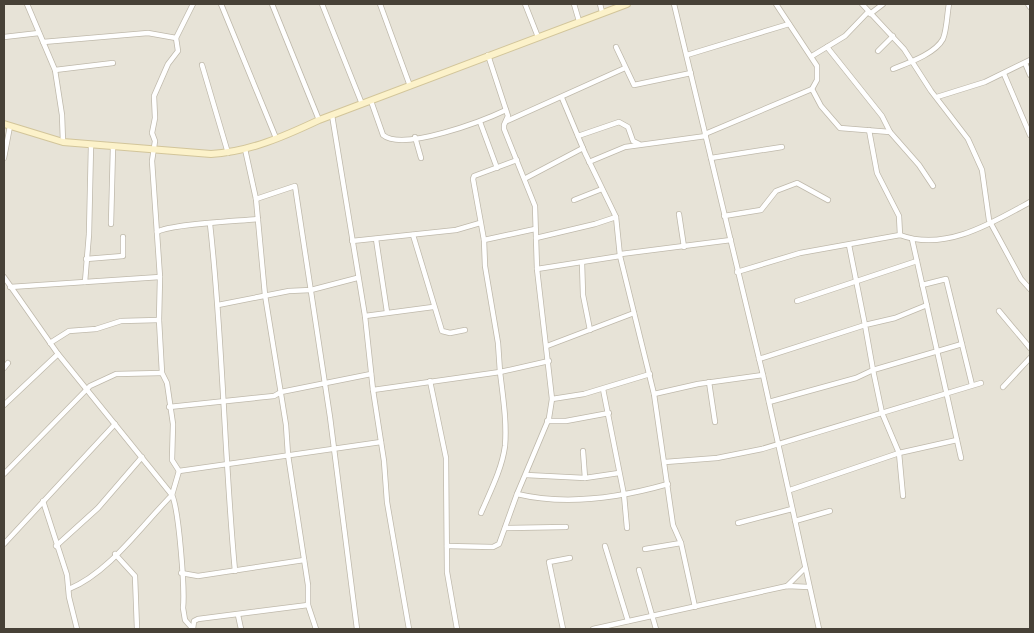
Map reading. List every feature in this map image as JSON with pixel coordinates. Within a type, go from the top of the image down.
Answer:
[{"type":"street","points":[[27,4],[55,70],[62,115],[63,142]]},
{"type":"street","points":[[69,589],[83,582],[115,554],[172,495],[179,471],[172,460],[173,424],[167,383],[162,374],[159,320],[158,229],[152,150],[155,143],[152,134],[155,118],[154,96],[168,64],[178,51],[176,38],[193,4]]},
{"type":"street","points":[[221,4],[276,138]]},
{"type":"street","points":[[272,4],[319,120]]},
{"type":"street","points":[[322,4],[362,104]]},
{"type":"street","points":[[380,4],[410,86]]},
{"type":"street","points":[[525,4],[538,37]]},
{"type":"street","points":[[574,4],[579,21]]},
{"type":"street","points":[[600,4],[602,12]]},
{"type":"street","points":[[4,158],[7,125],[63,142],[91,145],[211,154],[245,149],[627,4]]},
{"type":"street","points":[[674,4],[790,490],[792,509],[819,629]]},
{"type":"street","points":[[589,162],[625,147],[706,135],[812,89],[818,75],[812,56],[776,4]]},
{"type":"street","points":[[862,4],[913,60],[937,97],[959,125],[980,162],[991,224],[1021,279],[1030,289]]},
{"type":"street","points":[[812,56],[845,36],[869,13],[883,4]]},
{"type":"street","points":[[893,69],[913,60],[942,40],[948,4]]},
{"type":"street","points":[[687,55],[789,24]]},
{"type":"street","points":[[4,37],[39,33]]},
{"type":"street","points":[[43,42],[52,43],[148,34],[176,38]]},
{"type":"street","points":[[878,52],[893,36]]},
{"type":"street","points":[[46,51],[52,43]]},
{"type":"street","points":[[616,46],[634,85],[691,73]]},
{"type":"street","points":[[827,47],[882,116],[890,132],[919,165],[933,186]]},
{"type":"street","points":[[488,56],[508,121]]},
{"type":"street","points":[[937,97],[985,82],[1030,60]]},
{"type":"street","points":[[1025,63],[1030,75]]},
{"type":"street","points":[[55,70],[113,64]]},
{"type":"street","points":[[202,65],[228,153]]},
{"type":"street","points":[[447,546],[496,547],[547,421],[552,399],[537,268],[536,206],[504,125],[508,121],[625,68]]},
{"type":"street","points":[[1004,74],[1030,135]]},
{"type":"street","points":[[812,89],[837,126],[890,132]]},
{"type":"street","points":[[562,98],[582,148],[616,217],[620,255],[654,394],[673,525],[681,543],[695,607]]},
{"type":"street","points":[[371,100],[385,137],[415,137],[450,132],[480,122],[506,110]]},
{"type":"street","points":[[332,115],[357,278],[365,316],[387,502],[410,629]]},
{"type":"street","points":[[480,122],[497,168]]},
{"type":"street","points":[[578,136],[619,122],[628,127],[633,141],[640,144]]},
{"type":"street","points":[[870,130],[877,173],[898,216],[900,234]]},
{"type":"street","points":[[415,137],[421,158]]},
{"type":"street","points":[[85,282],[89,234],[91,145]]},
{"type":"street","points":[[111,224],[113,147]]},
{"type":"street","points":[[711,158],[782,147]]},
{"type":"street","points":[[526,178],[582,148]]},
{"type":"street","points":[[245,149],[256,199],[265,295],[286,425],[288,456],[304,560],[308,605],[316,629]]},
{"type":"street","points":[[481,513],[498,472],[505,447],[505,411],[498,342],[485,266],[484,240],[473,179],[474,176],[517,160]]},
{"type":"street","points":[[724,216],[761,210],[776,191],[797,183],[828,200]]},
{"type":"street","points":[[256,199],[294,186],[325,384],[342,512],[342,527],[353,584],[357,629]]},
{"type":"street","points":[[574,200],[602,189]]},
{"type":"street","points":[[738,272],[800,253],[900,234],[912,239],[945,239],[991,224],[1030,202]]},
{"type":"street","points":[[679,214],[684,247]]},
{"type":"street","points":[[536,238],[616,217]]},
{"type":"street","points":[[158,229],[258,219]]},
{"type":"street","points":[[352,241],[456,230],[480,223]]},
{"type":"street","points":[[210,224],[218,304],[229,522],[235,571]]},
{"type":"street","points":[[484,240],[535,229]]},
{"type":"street","points":[[413,235],[442,331],[445,334],[465,330]]},
{"type":"street","points":[[86,259],[123,256],[123,237]]},
{"type":"street","points":[[376,239],[387,312]]},
{"type":"street","points":[[912,239],[961,458]]},
{"type":"street","points":[[537,268],[731,240]]},
{"type":"street","points":[[849,245],[882,413],[899,454],[903,496]]},
{"type":"street","points":[[797,300],[917,261]]},
{"type":"street","points":[[582,263],[583,295],[590,330]]},
{"type":"street","points":[[10,287],[160,277]]},
{"type":"street","points":[[4,278],[85,389],[172,495],[175,502],[185,620],[193,629]]},
{"type":"street","points":[[218,304],[244,301],[265,295],[311,290],[357,278]]},
{"type":"street","points":[[922,285],[946,279],[972,385]]},
{"type":"street","points":[[759,359],[865,325],[895,318],[927,305]]},
{"type":"street","points":[[365,316],[434,307]]},
{"type":"street","points":[[999,311],[1030,348]]},
{"type":"street","points":[[547,346],[634,313]]},
{"type":"street","points":[[50,343],[69,331],[96,328],[121,321],[159,320]]},
{"type":"street","points":[[769,402],[856,378],[873,370],[962,344]]},
{"type":"street","points":[[4,405],[58,354]]},
{"type":"street","points":[[1003,387],[1030,358]]},
{"type":"street","points":[[373,390],[500,372],[548,361]]},
{"type":"street","points":[[4,368],[8,363]]},
{"type":"street","points":[[4,474],[85,389],[102,379],[116,374],[162,374]]},
{"type":"street","points":[[169,407],[274,396],[281,392],[371,374]]},
{"type":"street","points":[[552,399],[603,389],[650,374]]},
{"type":"street","points":[[654,394],[709,382],[763,376]]},
{"type":"street","points":[[430,381],[442,433],[447,470],[448,585],[457,629]]},
{"type":"street","points":[[709,382],[715,422]]},
{"type":"street","points":[[665,462],[716,458],[778,445],[981,382]]},
{"type":"street","points":[[603,389],[624,495],[627,528]]},
{"type":"street","points":[[547,421],[566,421],[609,413]]},
{"type":"street","points":[[4,544],[115,424]]},
{"type":"street","points":[[790,490],[899,454],[957,440]]},
{"type":"street","points":[[179,471],[381,442]]},
{"type":"street","points":[[583,451],[585,478]]},
{"type":"street","points":[[56,546],[98,508],[142,457]]},
{"type":"street","points":[[526,475],[585,478],[620,473]]},
{"type":"street","points":[[517,494],[568,501],[624,495],[668,484]]},
{"type":"street","points":[[43,501],[56,546],[67,575],[77,629]]},
{"type":"street","points":[[738,523],[792,509]]},
{"type":"street","points":[[795,521],[830,511]]},
{"type":"street","points":[[505,528],[566,527]]},
{"type":"street","points":[[645,549],[681,543]]},
{"type":"street","points":[[605,546],[628,621]]},
{"type":"street","points":[[115,554],[135,576],[137,629]]},
{"type":"street","points":[[563,629],[549,562],[570,558]]},
{"type":"street","points":[[181,574],[198,576],[304,560]]},
{"type":"street","points":[[787,586],[805,568]]},
{"type":"street","points":[[639,570],[656,629]]},
{"type":"street","points":[[593,629],[787,586],[809,587]]},
{"type":"street","points":[[193,629],[194,621],[198,619],[308,605]]},
{"type":"street","points":[[238,615],[241,629]]},
{"type":"shaded area","points":[[4,4],[1030,4],[1030,629],[4,629]]}]
